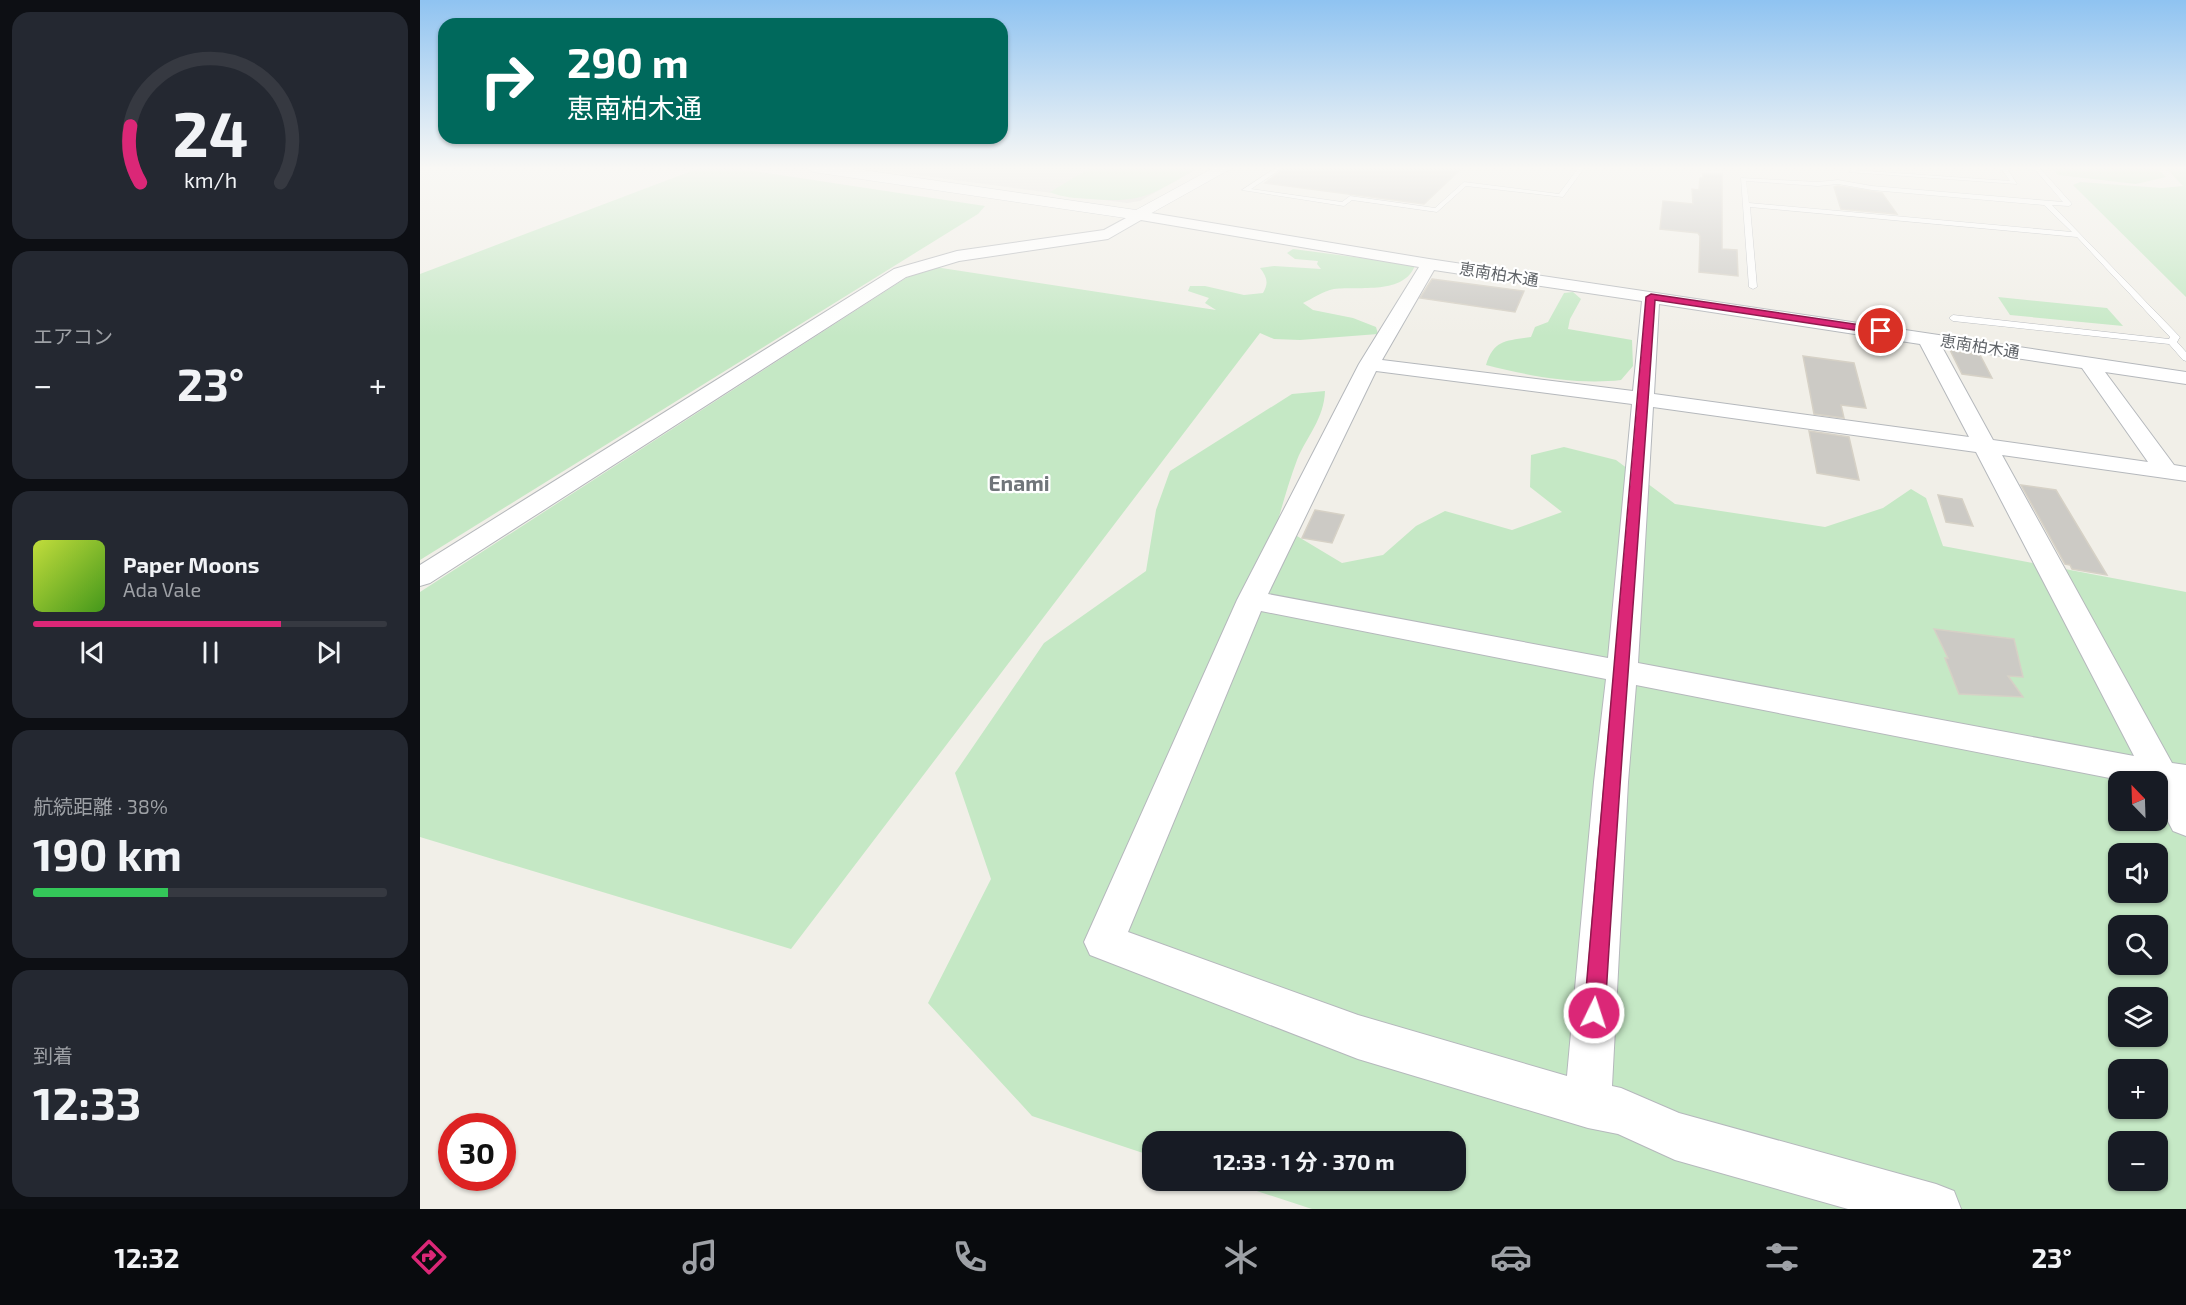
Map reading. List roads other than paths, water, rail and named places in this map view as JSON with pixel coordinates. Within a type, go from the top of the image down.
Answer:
[{"type":"street","points":[[420,577],[900,273],[957,256],[1108,234],[1125,223]]},
{"type":"street","name":"恵南柏木通","points":[[1189,223],[1429,264],[2186,378]]},
{"type":"street","points":[[1429,264],[1369,364],[1251,600],[1104,942],[1358,1038],[1588,1105],[1621,1111],[1675,1136],[1936,1209]]},
{"type":"street","points":[[1588,1105],[1611,782],[1651,297]]},
{"type":"street","points":[[1928,338],[1984,447],[2174,777],[2186,821]]},
{"type":"street","points":[[2088,362],[2176,473]]},
{"type":"street","points":[[1369,364],[1644,399],[2176,473]]},
{"type":"street","points":[[1251,600],[2174,777]]},
{"type":"lane","points":[[1748,223],[1753,287]]},
{"type":"lane","points":[[1950,223],[2079,235]]},
{"type":"lane","points":[[2067,223],[2175,337],[2172,342]]},
{"type":"lane","points":[[1953,318],[2172,342],[2186,358]]},
{"type":"district","name":"Enami","points":[[1019,484]]}]
